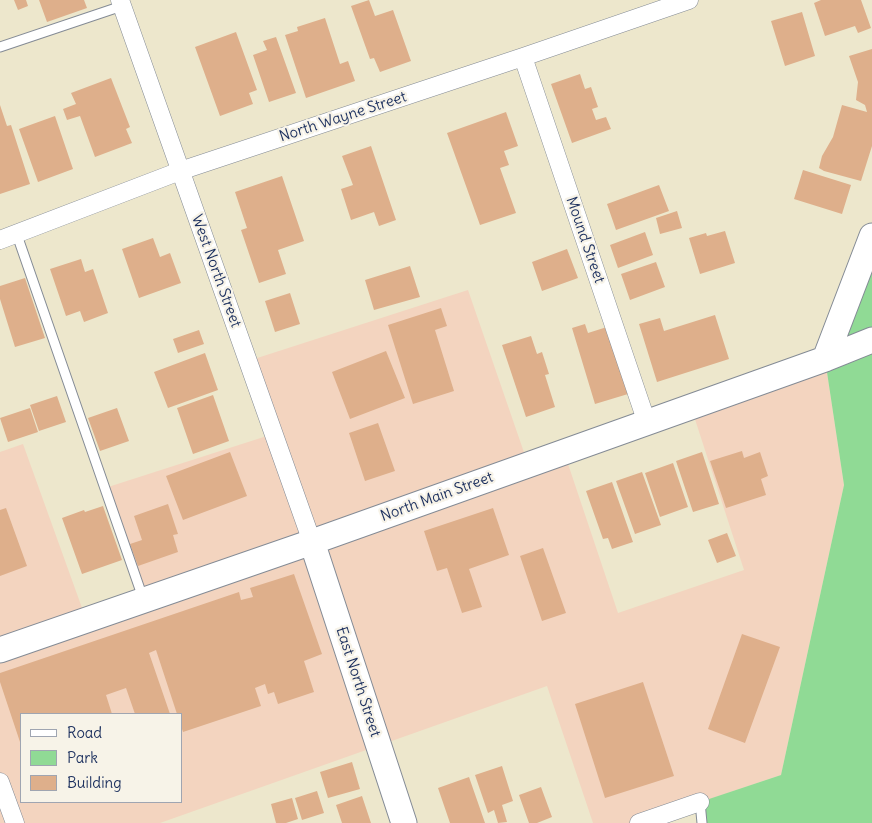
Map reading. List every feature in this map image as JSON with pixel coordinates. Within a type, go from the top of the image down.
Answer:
[{"type":"main road","points":[[826,359],[872,236]]},
{"type":"main road","name":"North Main Street","points":[[0,650],[647,423],[826,359],[872,340]]},
{"type":"main road","name":"East North Street","points":[[312,542],[404,823]]},
{"type":"street","name":"North Wayne Street","points":[[0,240],[180,171],[689,0]]},
{"type":"street","name":"West North Street","points":[[121,3],[312,542]]},
{"type":"street","name":"Mound Street","points":[[524,57],[647,423]]},
{"type":"street","points":[[1,791],[14,823]]},
{"type":"street","points":[[639,823],[700,802]]},
{"type":"lane","points":[[0,47],[121,3]]},
{"type":"lane","points":[[17,235],[144,600]]},
{"type":"lane","points":[[700,802],[702,823]]},
{"type":"shaded area","points":[[468,290],[528,464],[564,452],[618,613],[744,570],[691,407],[825,359],[844,485],[781,775],[639,823],[593,823],[547,686],[160,823],[0,823],[0,452],[23,444],[86,619],[144,600],[105,488],[273,434],[248,361]]},
{"type":"green space","points":[[872,236],[872,823],[702,823],[700,802],[781,775],[844,485],[825,359]]},
{"type":"building","points":[[14,0],[26,0],[28,6],[18,10]]},
{"type":"building","points":[[39,0],[84,0],[87,8],[47,22]]},
{"type":"building","points":[[369,0],[375,16],[393,10],[411,61],[380,72],[374,58],[370,59],[351,6]]},
{"type":"building","points":[[821,0],[861,0],[871,28],[858,33],[855,26],[825,36],[814,3]]},
{"type":"building","points":[[802,12],[815,56],[785,66],[771,21]]},
{"type":"building","points":[[325,18],[340,64],[348,61],[355,81],[306,98],[285,35],[298,31],[297,27]]},
{"type":"building","points":[[236,32],[257,90],[249,93],[253,104],[220,116],[195,47]]},
{"type":"building","points":[[276,37],[296,93],[269,102],[253,55],[267,50],[263,41]]},
{"type":"building","points":[[872,49],[872,146],[861,181],[819,168],[822,156],[833,137],[842,105],[867,112],[865,105],[856,100],[858,82],[849,56]]},
{"type":"building","points":[[580,74],[585,89],[591,87],[598,107],[592,109],[596,120],[606,117],[611,129],[572,143],[551,84]]},
{"type":"building","points":[[111,78],[130,127],[126,129],[132,143],[95,157],[80,116],[67,120],[63,109],[76,104],[71,93]]},
{"type":"building","points":[[0,105],[7,126],[11,125],[30,184],[0,194]]},
{"type":"building","points":[[506,112],[518,146],[504,151],[509,165],[500,168],[516,213],[480,225],[447,133]]},
{"type":"building","points":[[55,116],[73,169],[38,182],[19,129]]},
{"type":"building","points":[[371,146],[396,220],[379,226],[374,212],[351,220],[341,189],[353,185],[342,156]]},
{"type":"building","points":[[803,170],[851,185],[842,214],[794,199]]},
{"type":"building","points":[[282,176],[304,241],[278,250],[286,274],[259,283],[241,230],[247,228],[235,192]]},
{"type":"building","points":[[659,185],[669,211],[616,230],[607,204]]},
{"type":"building","points":[[677,211],[682,228],[660,234],[656,218]]},
{"type":"building","points":[[725,231],[735,263],[700,274],[689,238],[706,233],[707,236]]},
{"type":"building","points":[[645,232],[653,255],[618,268],[610,245]]},
{"type":"building","points":[[153,238],[160,257],[170,253],[181,283],[139,298],[122,249]]},
{"type":"building","points":[[567,249],[578,278],[542,291],[532,262]]},
{"type":"building","points":[[81,259],[85,272],[93,269],[108,313],[84,322],[80,311],[66,316],[50,269]]},
{"type":"building","points":[[656,262],[665,287],[630,300],[621,274]]},
{"type":"building","points":[[410,266],[420,297],[374,310],[365,280]]},
{"type":"building","points":[[25,278],[45,338],[15,347],[0,299],[0,286]]},
{"type":"building","points":[[290,293],[300,324],[275,332],[265,301]]},
{"type":"building","points":[[441,308],[447,326],[435,330],[454,391],[413,404],[388,325]]},
{"type":"building","points":[[715,315],[729,359],[657,382],[639,324],[660,318],[664,331]]},
{"type":"building","points":[[585,324],[588,333],[607,327],[628,394],[595,404],[572,328]]},
{"type":"building","points":[[199,330],[204,344],[178,353],[173,339]]},
{"type":"building","points":[[531,336],[537,354],[542,352],[549,374],[545,375],[555,407],[526,417],[502,345]]},
{"type":"building","points":[[386,351],[405,398],[350,419],[332,372]]},
{"type":"building","points":[[205,353],[218,390],[168,408],[154,372]]},
{"type":"building","points":[[213,395],[229,441],[193,454],[177,408]]},
{"type":"building","points":[[57,396],[66,422],[39,431],[30,405]]},
{"type":"building","points":[[30,408],[38,432],[8,442],[0,418]]},
{"type":"building","points":[[117,408],[129,441],[100,451],[88,418]]},
{"type":"building","points":[[378,423],[395,471],[365,481],[349,433]]},
{"type":"building","points":[[742,451],[744,458],[760,452],[768,476],[761,479],[766,495],[726,508],[710,461]]},
{"type":"building","points":[[230,452],[247,496],[183,520],[166,476]]},
{"type":"building","points":[[702,452],[719,504],[693,512],[676,461]]},
{"type":"building","points":[[673,463],[688,507],[660,517],[645,473]]},
{"type":"building","points":[[642,472],[661,525],[635,534],[616,481]]},
{"type":"building","points":[[612,482],[633,542],[612,549],[608,538],[603,539],[586,491]]},
{"type":"building","points":[[168,504],[178,534],[173,535],[178,552],[138,566],[130,544],[142,540],[134,516]]},
{"type":"building","points":[[103,506],[122,560],[82,574],[62,518]]},
{"type":"building","points":[[6,508],[27,566],[0,576],[0,510]]},
{"type":"building","points":[[493,508],[509,555],[469,569],[482,607],[462,613],[447,568],[437,571],[424,531]]},
{"type":"building","points":[[727,533],[736,556],[717,563],[708,540]]},
{"type":"building","points":[[543,548],[566,613],[542,621],[520,556]]},
{"type":"building","points":[[294,574],[322,654],[304,661],[314,692],[278,704],[274,692],[268,694],[265,684],[255,688],[261,706],[183,732],[182,713],[177,713],[156,650],[149,653],[170,713],[135,713],[126,688],[106,695],[112,713],[20,713],[20,742],[0,682],[0,673],[239,592],[241,600],[253,597],[250,588]]},
{"type":"building","points":[[742,634],[780,647],[745,743],[708,729]]},
{"type":"building","points":[[643,682],[674,776],[605,798],[575,704]]},
{"type":"building","points":[[352,762],[360,789],[328,798],[320,772]]},
{"type":"building","points":[[502,766],[513,801],[502,805],[507,822],[498,823],[494,810],[488,813],[475,775]]},
{"type":"building","points":[[469,777],[485,823],[450,823],[438,788]]},
{"type":"building","points":[[541,787],[552,817],[537,823],[529,823],[519,795]]},
{"type":"building","points":[[317,791],[324,813],[302,820],[295,798]]},
{"type":"building","points":[[362,796],[371,823],[342,823],[336,805]]},
{"type":"building","points":[[292,798],[298,819],[286,823],[276,823],[271,804]]}]
